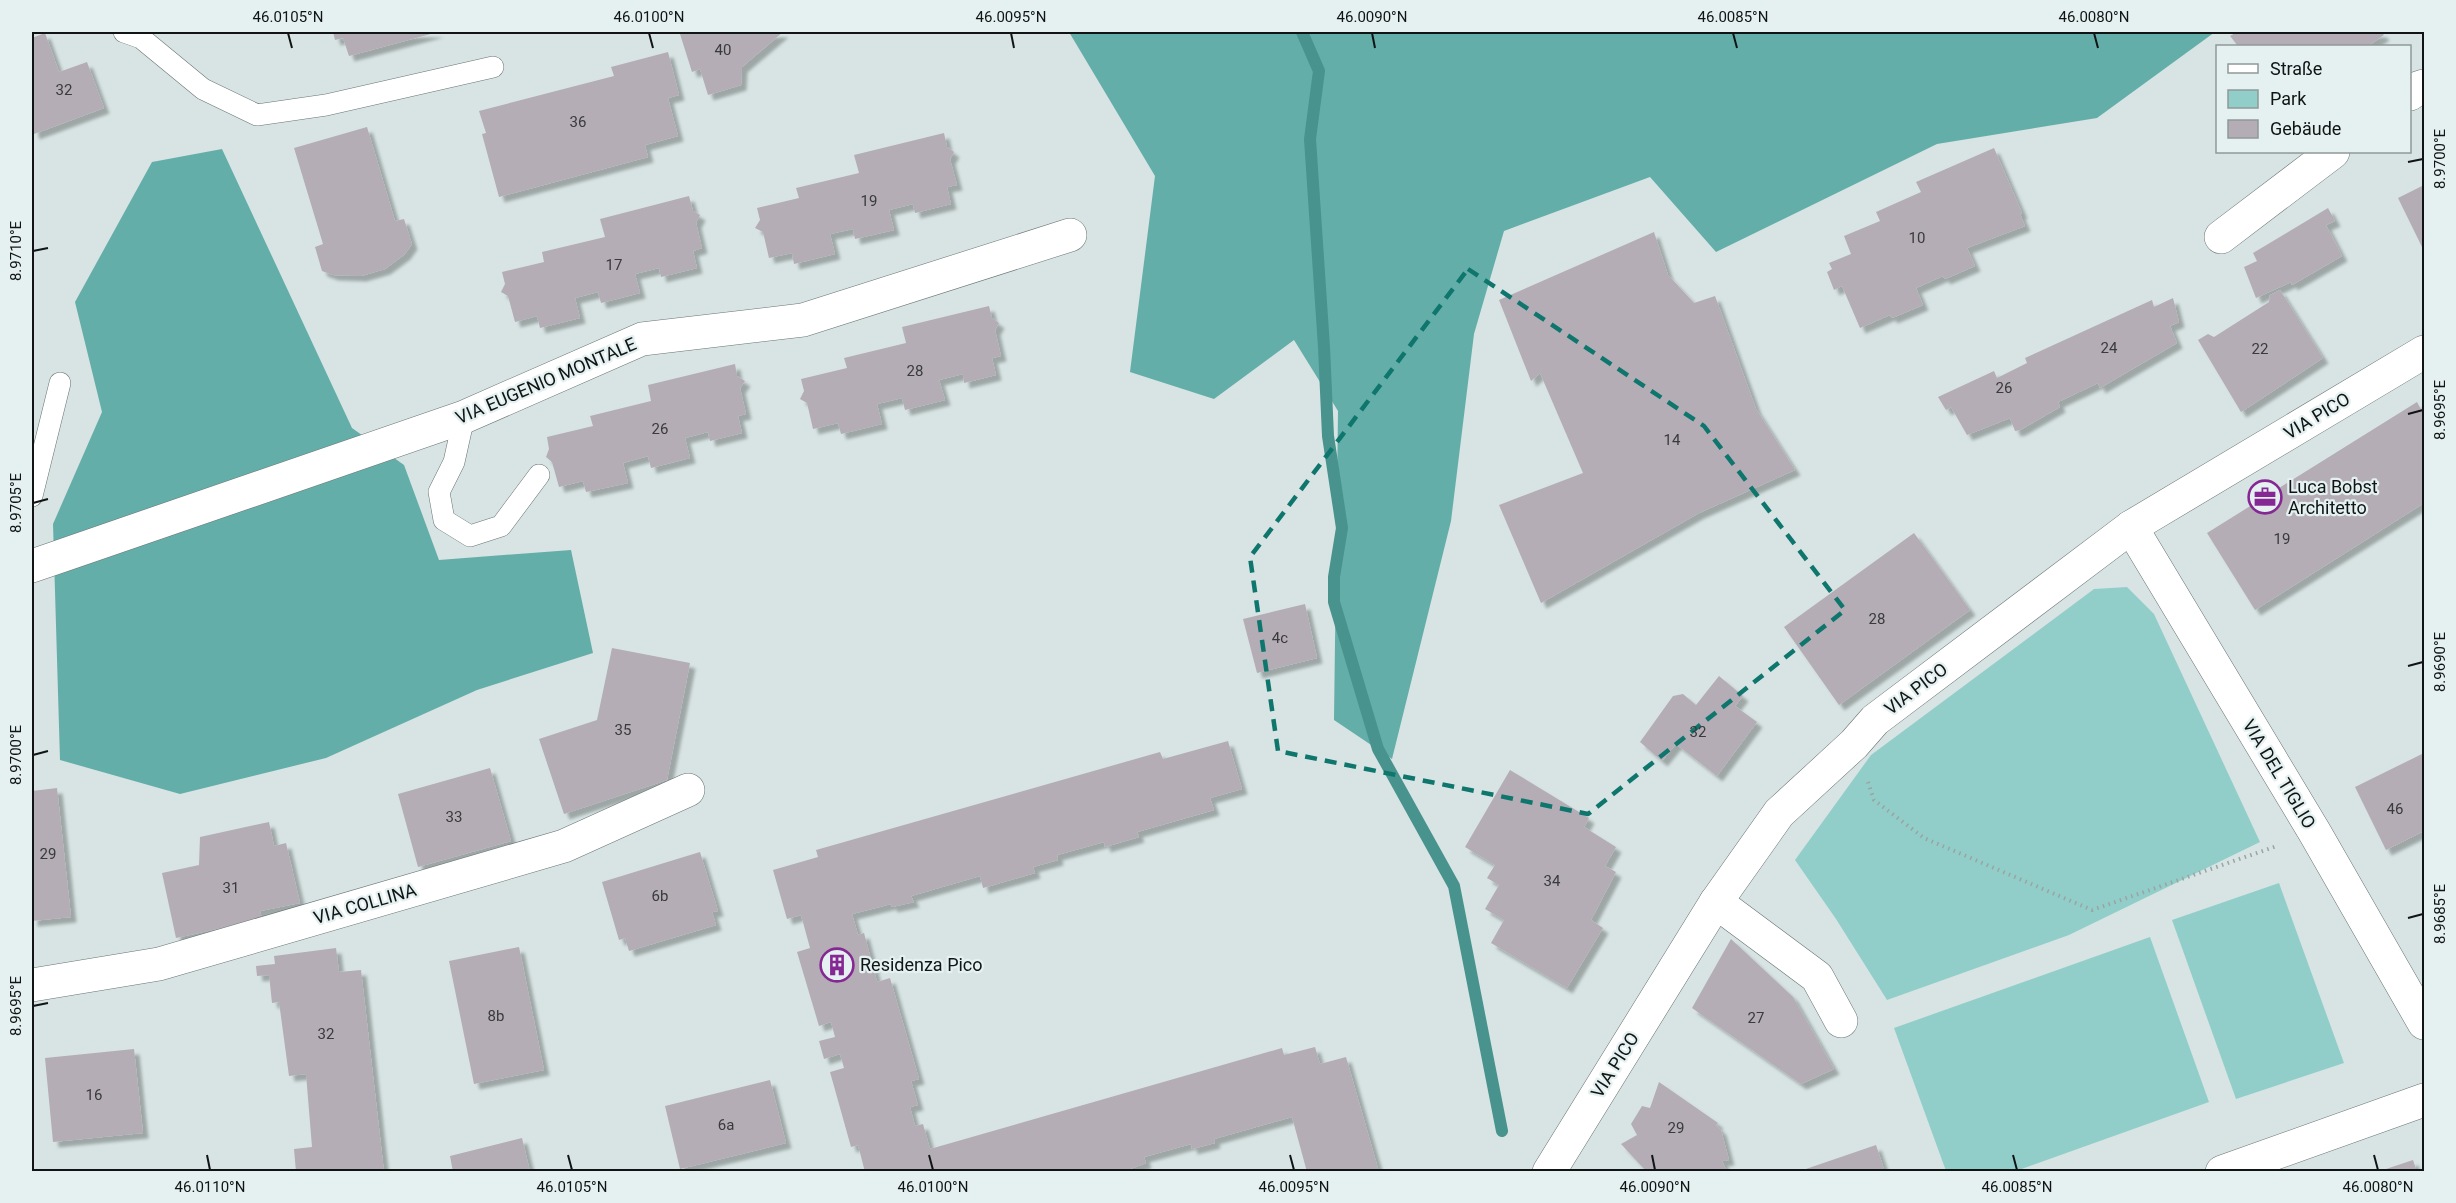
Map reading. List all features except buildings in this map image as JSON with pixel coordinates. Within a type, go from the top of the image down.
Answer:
[{"type":"street","points":[[2221,237],[2332,153]]},
{"type":"street","name":"VIA EUGENIO MONTALE","points":[[32,566],[464,417],[642,339],[803,320],[1070,235]]},
{"type":"street","name":"VIA PICO","points":[[1549,1172],[1716,902],[1779,813],[1854,744],[1875,720],[2131,527],[2424,352]]},
{"type":"street","name":"VIA DEL TIGLIO","points":[[2131,527],[2315,833],[2424,1023]]},
{"type":"street","name":"VIA COLLINA","points":[[32,985],[159,964],[564,846],[688,790]]},
{"type":"street","points":[[1716,902],[1817,977],[1841,1021]]},
{"type":"street","points":[[2222,1172],[2424,1100]]},
{"type":"lane","points":[[124,32],[141,38],[203,89],[257,115],[326,105],[493,67]]},
{"type":"lane","points":[[32,496],[60,384]]},
{"type":"lane","points":[[464,417],[454,462],[439,492],[444,520],[470,536],[501,526],[539,475]]},
{"type":"path","points":[[1854,744],[1874,800],[1924,838],[2092,910],[2315,833]]},
{"type":"highlighted area","points":[[1468,269],[1704,426],[1845,610],[1588,814],[1278,751],[1250,557]]},
{"type":"green space","points":[[2127,587],[2154,614],[2260,842],[2069,935],[1887,1000],[1836,919],[1795,860],[1871,755],[2094,589]]},
{"type":"green space","points":[[2279,883],[2344,1063],[2236,1099],[2172,920]]},
{"type":"green space","points":[[2150,937],[2209,1102],[2016,1171],[1946,1171],[1894,1028]]},
{"type":"shaded area","points":[[1069,32],[2215,32],[2097,118],[1937,144],[1716,252],[1650,177],[1504,231],[1474,334],[1451,521],[1392,759],[1334,720],[1338,411],[1294,340],[1214,399],[1130,372],[1155,176]]},
{"type":"shaded area","points":[[222,149],[352,428],[404,465],[439,560],[571,550],[593,653],[477,690],[326,758],[180,794],[60,760],[53,524],[102,412],[75,302],[152,162]]},
{"type":"waterway","points":[[1302,32],[1319,71],[1310,139],[1328,436],[1342,528],[1334,577],[1334,602],[1378,749],[1454,886],[1502,1131]]},
{"type":"place","name":"Luca Bobst Architetto","points":[[2265,497]]},
{"type":"place","name":"Residenza Pico","points":[[837,965]]}]
